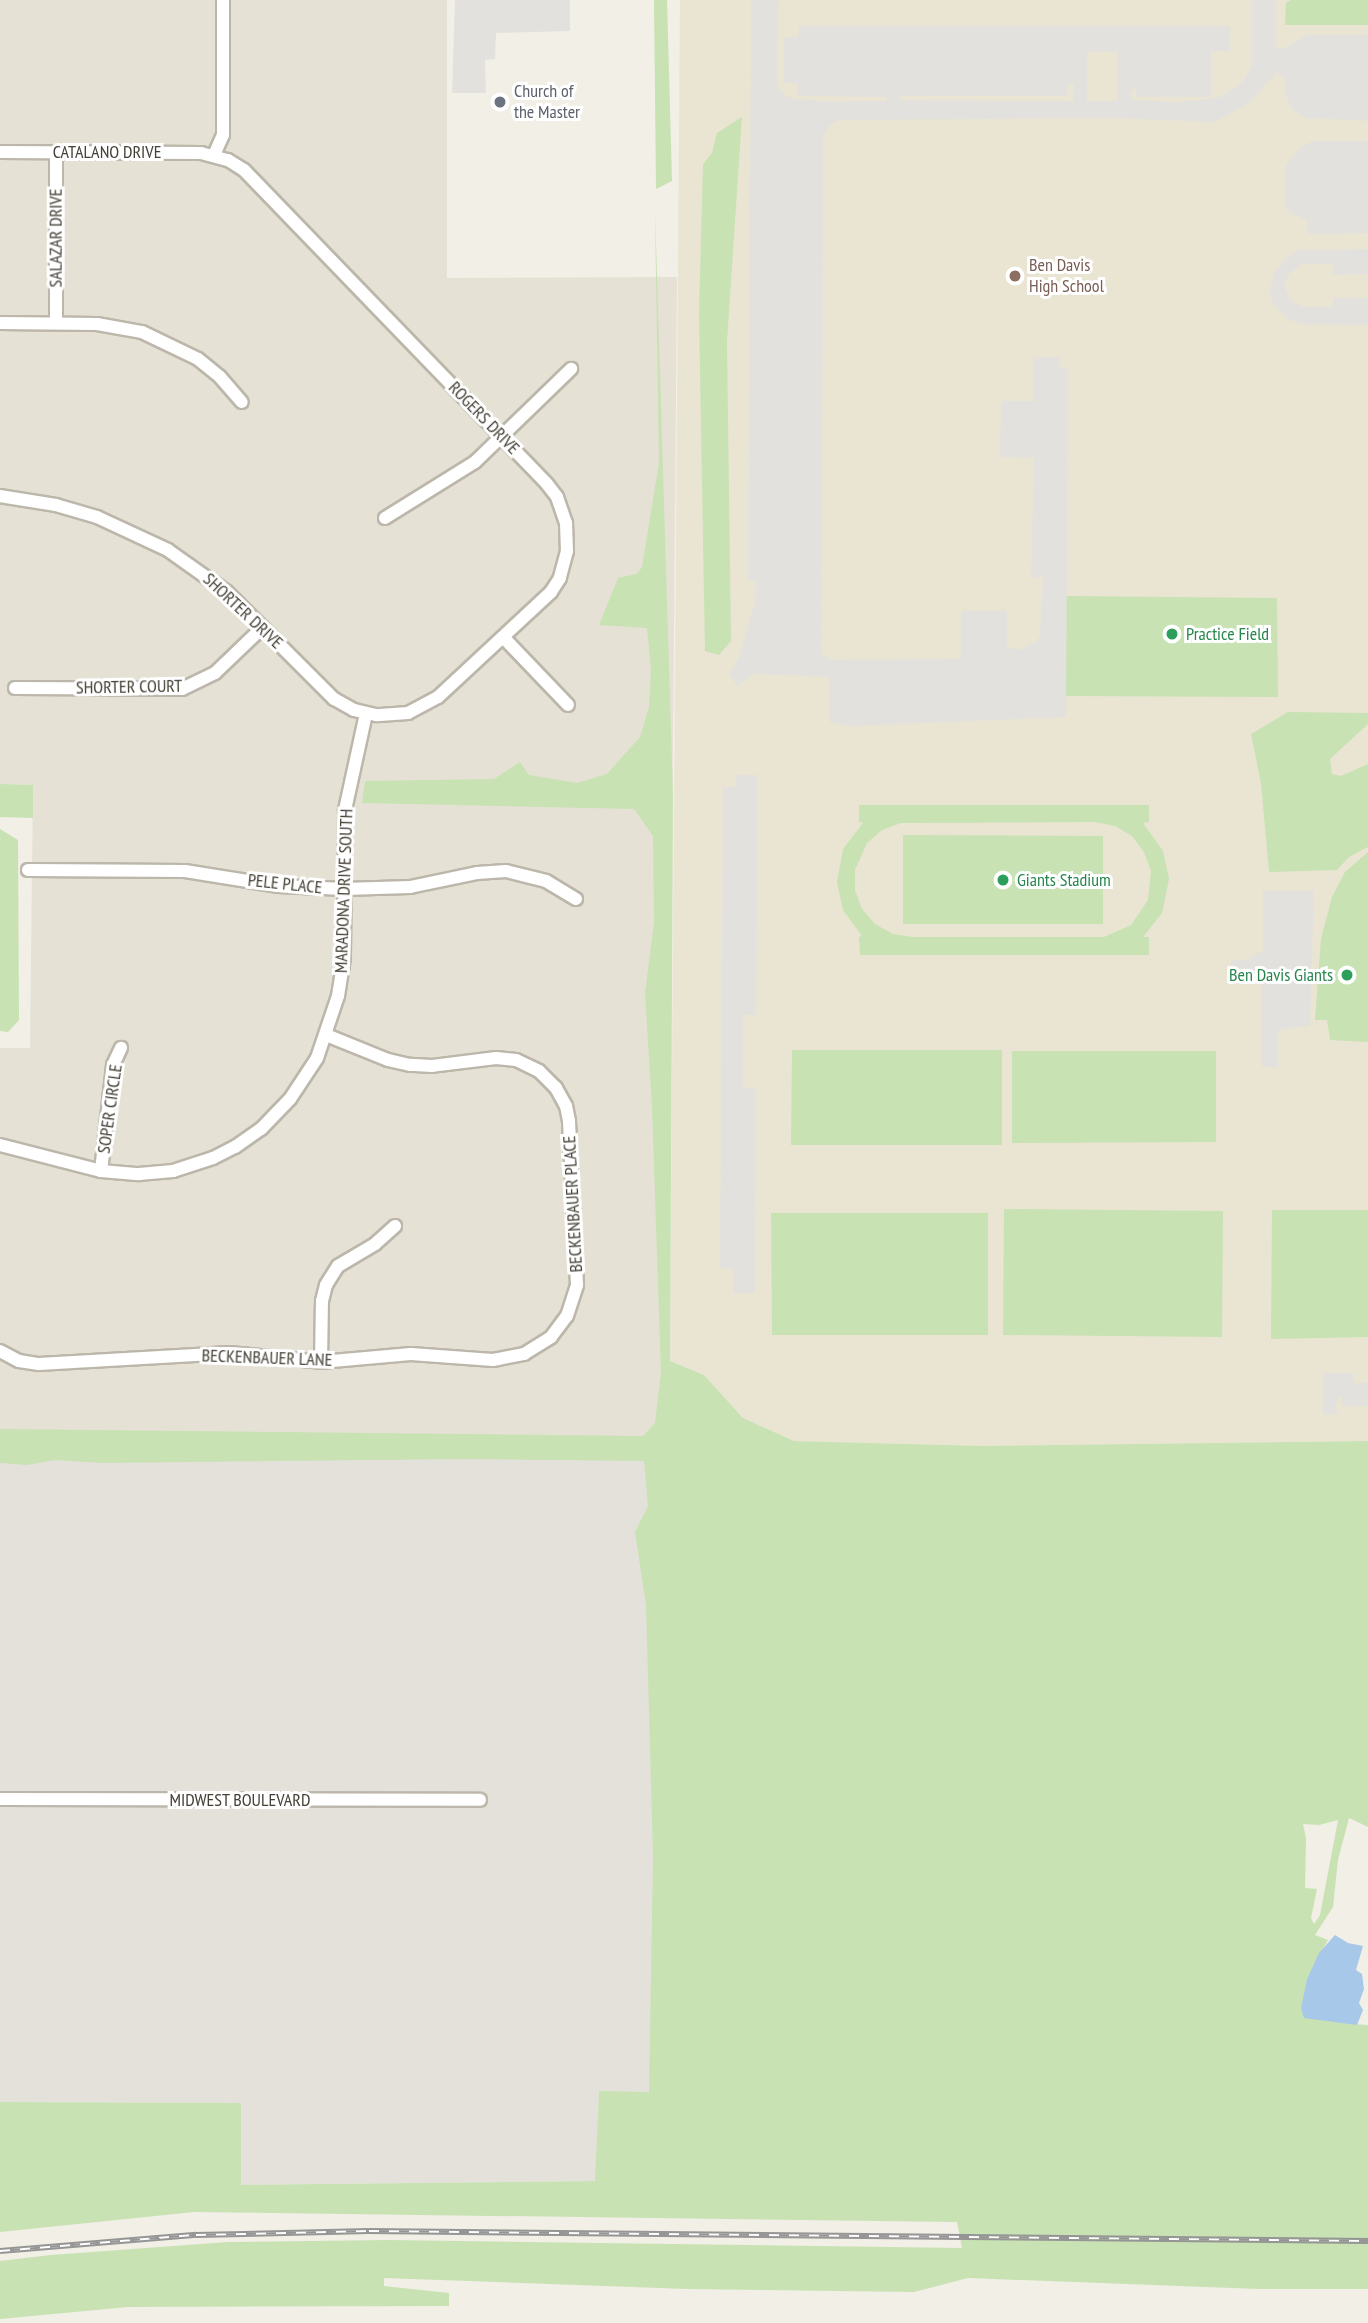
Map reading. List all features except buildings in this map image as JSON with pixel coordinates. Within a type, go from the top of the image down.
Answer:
[{"type":"street","points":[[214,155],[223,135],[223,0]]},
{"type":"street","name":"CATALANO DRIVE","points":[[0,152],[214,155]]},
{"type":"street","name":"SALAZAR DRIVE","points":[[56,152],[56,323]]},
{"type":"street","name":"ROGERS DRIVE","points":[[214,155],[247,172],[551,488],[561,507],[568,534],[565,562],[551,592],[424,706],[397,715],[366,714],[334,699],[290,655]]},
{"type":"street","points":[[0,323],[114,326],[163,340],[211,369],[242,402]]},
{"type":"street","points":[[385,518],[463,471],[571,369]]},
{"type":"street","name":"SHORTER DRIVE","points":[[0,496],[68,508],[136,533],[208,577],[290,655]]},
{"type":"street","name":"SHORTER COURT","points":[[15,688],[182,689],[215,673],[263,627]]},
{"type":"street","points":[[503,637],[568,705]]},
{"type":"street","name":"MARADONA DRIVE SOUTH","points":[[0,1144],[102,1171],[139,1174],[173,1171],[213,1158],[235,1147],[261,1129],[290,1099],[311,1067],[327,1035],[342,980],[345,810],[366,714]]},
{"type":"street","name":"PELE PLACE","points":[[28,870],[185,872],[279,886],[344,889],[410,887],[501,871],[541,878],[576,900]]},
{"type":"street","name":"BECKENBAUER PLACE","points":[[327,1035],[388,1060],[411,1065],[432,1066],[496,1058],[516,1060],[539,1071],[556,1088],[566,1106],[569,1121],[577,1270],[574,1300],[564,1321]]},
{"type":"street","name":"SOPER CIRCLE","points":[[102,1171],[113,1065],[121,1048]]},
{"type":"street","points":[[321,1362],[321,1306],[326,1285],[338,1266],[375,1244],[395,1226]]},
{"type":"street","name":"BECKENBAUER LANE","points":[[0,1351],[19,1361],[39,1364],[230,1353],[321,1362],[411,1354],[507,1359],[536,1348],[551,1337],[564,1321]]},
{"type":"street","name":"MIDWEST BOULEVARD","points":[[0,1799],[480,1800]]},
{"type":"shaded area","points":[[0,0],[447,0],[447,278],[677,277],[667,1445],[0,1440],[0,1048],[30,1048],[33,785],[0,784]]},
{"type":"shaded area","points":[[455,0],[570,0],[570,31],[496,33],[495,59],[485,60],[486,93],[452,93]]},
{"type":"shaded area","points":[[680,0],[1368,0],[1368,1441],[984,1446],[794,1441],[743,1418],[704,1375],[670,1361]]},
{"type":"shaded area","points":[[751,0],[778,0],[777,84],[784,94],[794,99],[823,101],[886,101],[886,97],[797,96],[797,83],[784,83],[784,37],[798,37],[799,26],[1230,26],[1230,51],[1211,51],[1211,97],[1136,97],[1136,87],[1131,92],[1131,100],[1179,102],[1221,97],[1242,83],[1252,65],[1252,0],[1276,0],[1276,48],[1285,49],[1307,35],[1368,35],[1368,121],[1306,118],[1293,110],[1286,96],[1284,76],[1276,73],[1248,104],[1214,122],[1113,118],[840,120],[830,125],[823,136],[822,655],[831,660],[961,659],[961,611],[1007,611],[1007,646],[1019,650],[1036,642],[1040,635],[1043,577],[1031,578],[1034,458],[1000,457],[1001,401],[1033,401],[1033,357],[1060,357],[1060,368],[1068,368],[1066,717],[853,726],[830,723],[830,677],[753,674],[737,686],[729,674],[738,660],[756,599],[756,581],[748,581]],"holes":[[[1087,52],[1118,52],[1117,101],[1087,101]],[[1067,83],[1074,84],[1073,101],[900,100],[901,96],[1067,96]]]},
{"type":"shaded area","points":[[1313,141],[1368,141],[1368,233],[1307,234],[1307,220],[1290,213],[1285,206],[1286,164],[1301,147]]},
{"type":"shaded area","points":[[1368,249],[1368,274],[1333,275],[1333,264],[1302,264],[1288,275],[1285,287],[1291,301],[1304,307],[1333,307],[1333,298],[1368,298],[1368,325],[1302,324],[1289,320],[1273,304],[1270,293],[1273,274],[1286,258],[1300,250]]},
{"type":"shaded area","points":[[736,775],[758,775],[756,1015],[743,1015],[743,1088],[756,1089],[755,1293],[733,1293],[733,1269],[720,1268],[723,787],[735,787]]},
{"type":"shaded area","points":[[1263,891],[1314,891],[1310,1026],[1282,1029],[1277,1036],[1277,1067],[1262,1067],[1262,983],[1248,968],[1231,968],[1231,960],[1248,960],[1263,950]]},
{"type":"shaded area","points":[[1323,1373],[1353,1373],[1354,1383],[1368,1383],[1368,1406],[1343,1406],[1341,1396],[1336,1402],[1335,1410],[1339,1415],[1323,1414]]},
{"type":"shaded area","points":[[0,1440],[667,1445],[665,2093],[599,2092],[596,2181],[240,2185],[241,2103],[0,2102]]},
{"type":"green space","points":[[654,0],[667,0],[672,181],[656,189]]},
{"type":"green space","points":[[1291,0],[1368,0],[1368,25],[1285,25],[1286,3]]},
{"type":"green space","points":[[742,117],[727,342],[731,641],[719,655],[705,651],[699,314],[703,164],[712,153],[717,133]]},
{"type":"green space","points":[[655,211],[673,796],[670,1361],[704,1375],[743,1418],[794,1441],[984,1446],[1368,1441],[1368,1827],[1349,1818],[1338,1860],[1333,1907],[1315,1935],[1328,1940],[1313,1966],[1351,2024],[1368,2025],[1368,2289],[1259,2289],[968,2278],[914,2292],[687,2289],[384,2278],[384,2286],[449,2293],[449,2306],[128,2307],[0,2319],[0,2261],[51,2255],[228,2242],[388,2240],[962,2248],[957,2222],[194,2212],[0,2232],[0,2102],[241,2103],[241,2185],[595,2181],[599,2091],[649,2092],[653,1857],[646,1605],[635,1532],[648,1506],[644,1461],[468,1459],[103,1463],[55,1460],[27,1465],[0,1463],[0,1429],[643,1436],[655,1423],[661,1373],[652,1107],[645,993],[654,922],[653,836],[634,809],[362,803],[365,781],[494,779],[520,762],[529,775],[577,783],[607,774],[640,737],[649,707],[651,670],[647,628],[599,625],[618,578],[637,574],[642,567],[659,463]],"holes":[[[1338,1820],[1320,1915],[1314,1924],[1311,1918],[1317,1889],[1305,1888],[1306,1838],[1303,1824],[1319,1825]]]},
{"type":"green space","name":"Practice Field","points":[[1066,596],[1277,598],[1278,697],[1065,696]]},
{"type":"green space","points":[[1288,712],[1368,713],[1368,724],[1330,759],[1332,774],[1341,776],[1368,764],[1368,847],[1349,857],[1337,870],[1269,872],[1261,783],[1251,734]]},
{"type":"green space","points":[[0,784],[33,785],[33,818],[0,817]]},
{"type":"green space","points":[[859,805],[1149,805],[1149,822],[1143,823],[1163,851],[1169,879],[1162,913],[1143,937],[1149,937],[1149,955],[860,955],[859,937],[862,936],[843,910],[837,882],[843,849],[863,823],[859,822]],"holes":[[[1095,822],[1115,826],[1132,836],[1144,852],[1151,871],[1148,900],[1131,925],[1104,937],[912,937],[893,934],[875,924],[862,909],[855,890],[855,870],[867,843],[882,830],[901,823]]]},
{"type":"green space","points":[[0,829],[18,840],[19,1020],[8,1032],[0,1031]]},
{"type":"green space","name":"Giants Stadium","points":[[903,835],[1103,836],[1103,924],[903,924]]},
{"type":"green space","name":"Ben Davis Giants","points":[[1368,852],[1368,1042],[1330,1040],[1327,1020],[1315,1020],[1321,939],[1332,897],[1345,872]]},
{"type":"green space","points":[[792,1050],[1002,1050],[1002,1145],[791,1145]]},
{"type":"green space","points":[[1012,1051],[1216,1051],[1216,1142],[1012,1143]]},
{"type":"green space","points":[[1004,1209],[1223,1211],[1222,1337],[1003,1335]]},
{"type":"green space","points":[[1272,1210],[1368,1210],[1368,1337],[1271,1339]]},
{"type":"green space","points":[[771,1213],[988,1213],[988,1335],[772,1335]]},
{"type":"water","points":[[1335,1935],[1348,1943],[1363,1946],[1356,1970],[1362,1974],[1364,1989],[1359,2003],[1363,2010],[1357,2025],[1304,2018],[1301,2008],[1307,1979],[1319,1953]]},
{"type":"railway","points":[[0,2251],[196,2235],[369,2231],[1368,2241]]},
{"type":"place","name":"Church of the Master","points":[[500,102]]},
{"type":"place","name":"Ben Davis High School","points":[[1015,276]]},
{"type":"place","name":"Practice Field","points":[[1172,634]]},
{"type":"place","name":"Giants Stadium","points":[[1003,880]]},
{"type":"place","name":"Ben Davis Giants","points":[[1347,975]]}]
